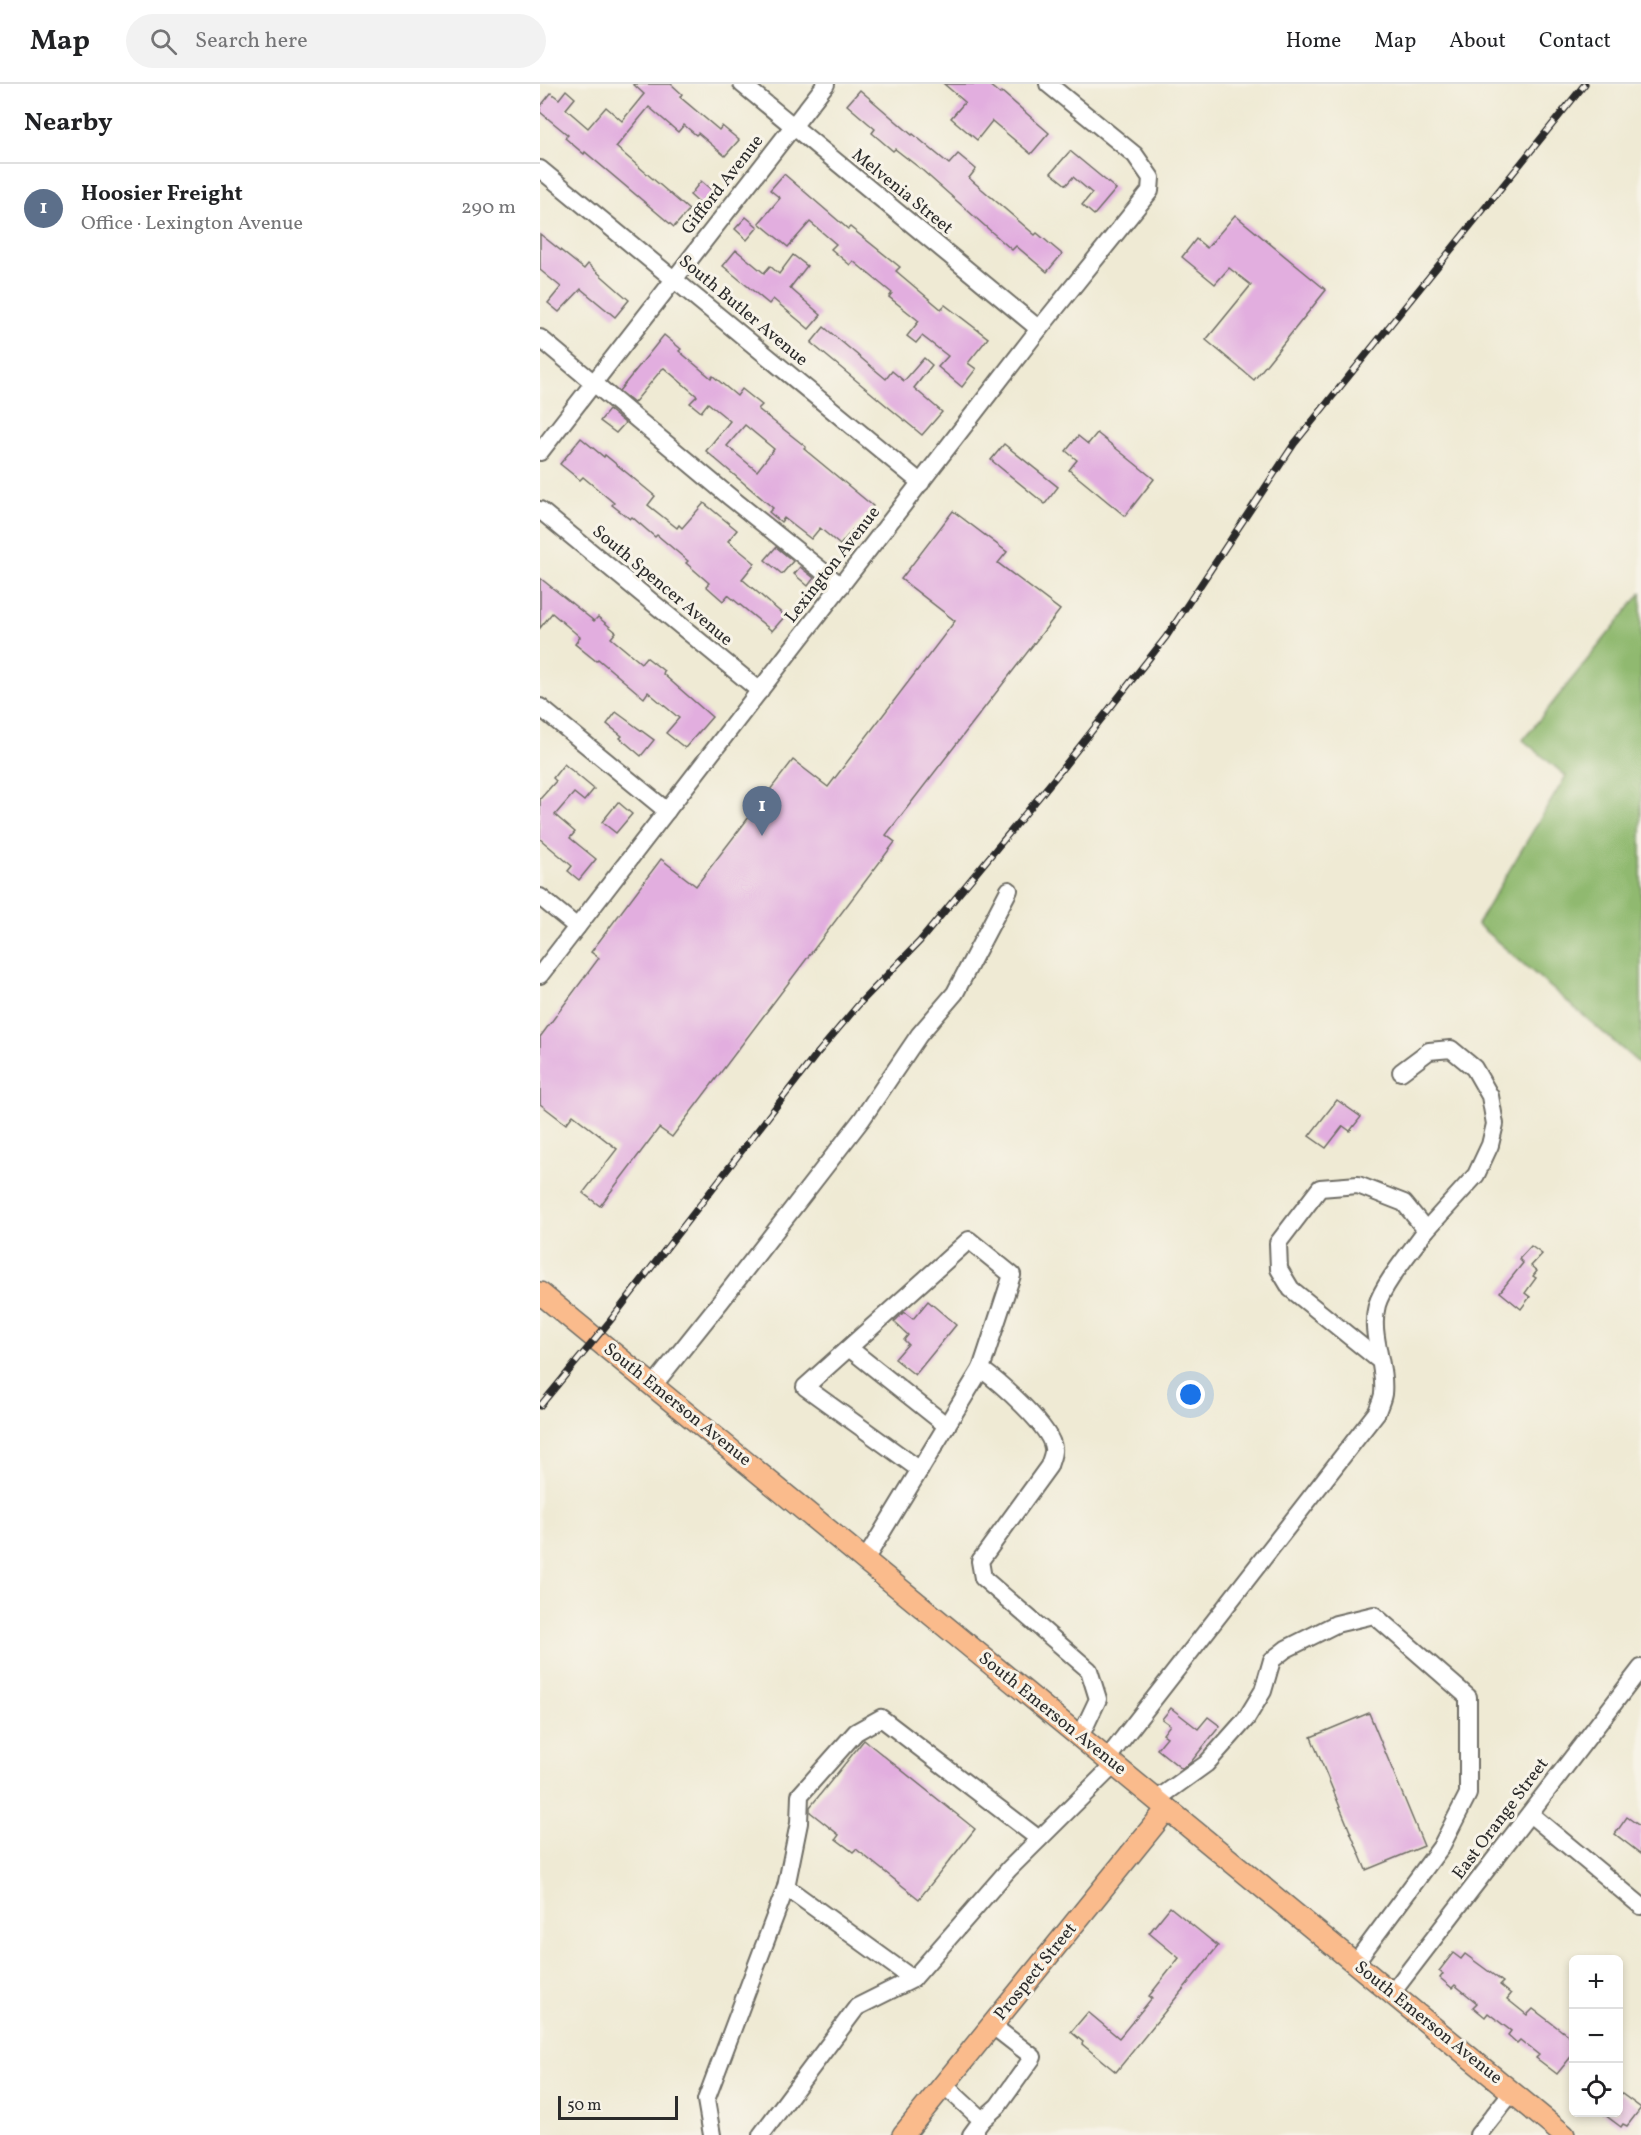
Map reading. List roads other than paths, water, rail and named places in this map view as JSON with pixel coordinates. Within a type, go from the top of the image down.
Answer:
[{"type":"main road","name":"South Emerson Avenue","points":[[540,1293],[1564,2135]]},
{"type":"main road","name":"Prospect Street","points":[[903,2135],[993,2026],[1162,1804]]},
{"type":"street","name":"Melvenia Street","points":[[742,84],[1039,329]]},
{"type":"street","name":"Gifford Avenue","points":[[540,452],[826,84]]},
{"type":"street","name":"Lexington Avenue","points":[[540,975],[1039,329],[1150,191],[1151,178],[1135,155],[1048,84]]},
{"type":"street","name":"South Butler Avenue","points":[[540,169],[921,483]]},
{"type":"street","points":[[540,338],[730,497],[841,586]]},
{"type":"street","name":"South Spencer Avenue","points":[[540,510],[760,691]]},
{"type":"street","points":[[540,707],[667,811]]},
{"type":"street","points":[[653,1386],[862,1119],[919,1035],[956,993],[1009,890]]},
{"type":"street","points":[[540,897],[577,927]]},
{"type":"street","points":[[761,2135],[856,2007],[913,1979],[1009,1869],[1110,1762],[1377,1412],[1383,1395],[1375,1322],[1377,1304],[1384,1290],[1426,1230],[1476,1175],[1490,1145],[1495,1124],[1490,1096],[1474,1068],[1451,1049],[1430,1051],[1401,1072]]},
{"type":"street","points":[[1380,1361],[1291,1289],[1280,1269],[1278,1243],[1320,1188],[1358,1185],[1404,1203],[1426,1230]]},
{"type":"street","points":[[865,1560],[947,1426],[981,1369],[1012,1275],[969,1240],[805,1387],[920,1470]]},
{"type":"street","points":[[849,1348],[947,1426]]},
{"type":"street","points":[[981,1369],[1012,1395],[1049,1435],[1054,1449],[1048,1466],[980,1561],[983,1578],[1089,1670],[1098,1699],[1080,1737]]},
{"type":"street","points":[[1162,1804],[1206,1764],[1246,1719],[1263,1690],[1272,1660],[1286,1649],[1336,1624],[1374,1615],[1467,1697],[1468,1794],[1441,1847],[1355,1963]]},
{"type":"street","name":"East Orange Street","points":[[1392,1993],[1641,1668]]},
{"type":"street","points":[[712,2135],[706,2100],[786,1887],[799,1823],[800,1795],[856,1732],[881,1718],[1039,1839]]},
{"type":"street","points":[[1530,1814],[1641,1906]]},
{"type":"street","points":[[786,1887],[913,1979]]},
{"type":"street","points":[[971,2135],[998,2106],[1034,2057],[993,2026]]},
{"type":"street","points":[[944,2085],[982,2121]]},
{"type":"street","points":[[1478,2135],[1512,2092]]},
{"type":"railway","points":[[540,1406],[610,1321],[816,1055],[860,1003],[920,941],[1054,779],[1166,637],[1294,444],[1585,84]]},
{"type":"place","name":"Hoosier Freight","points":[[762,836]]}]
